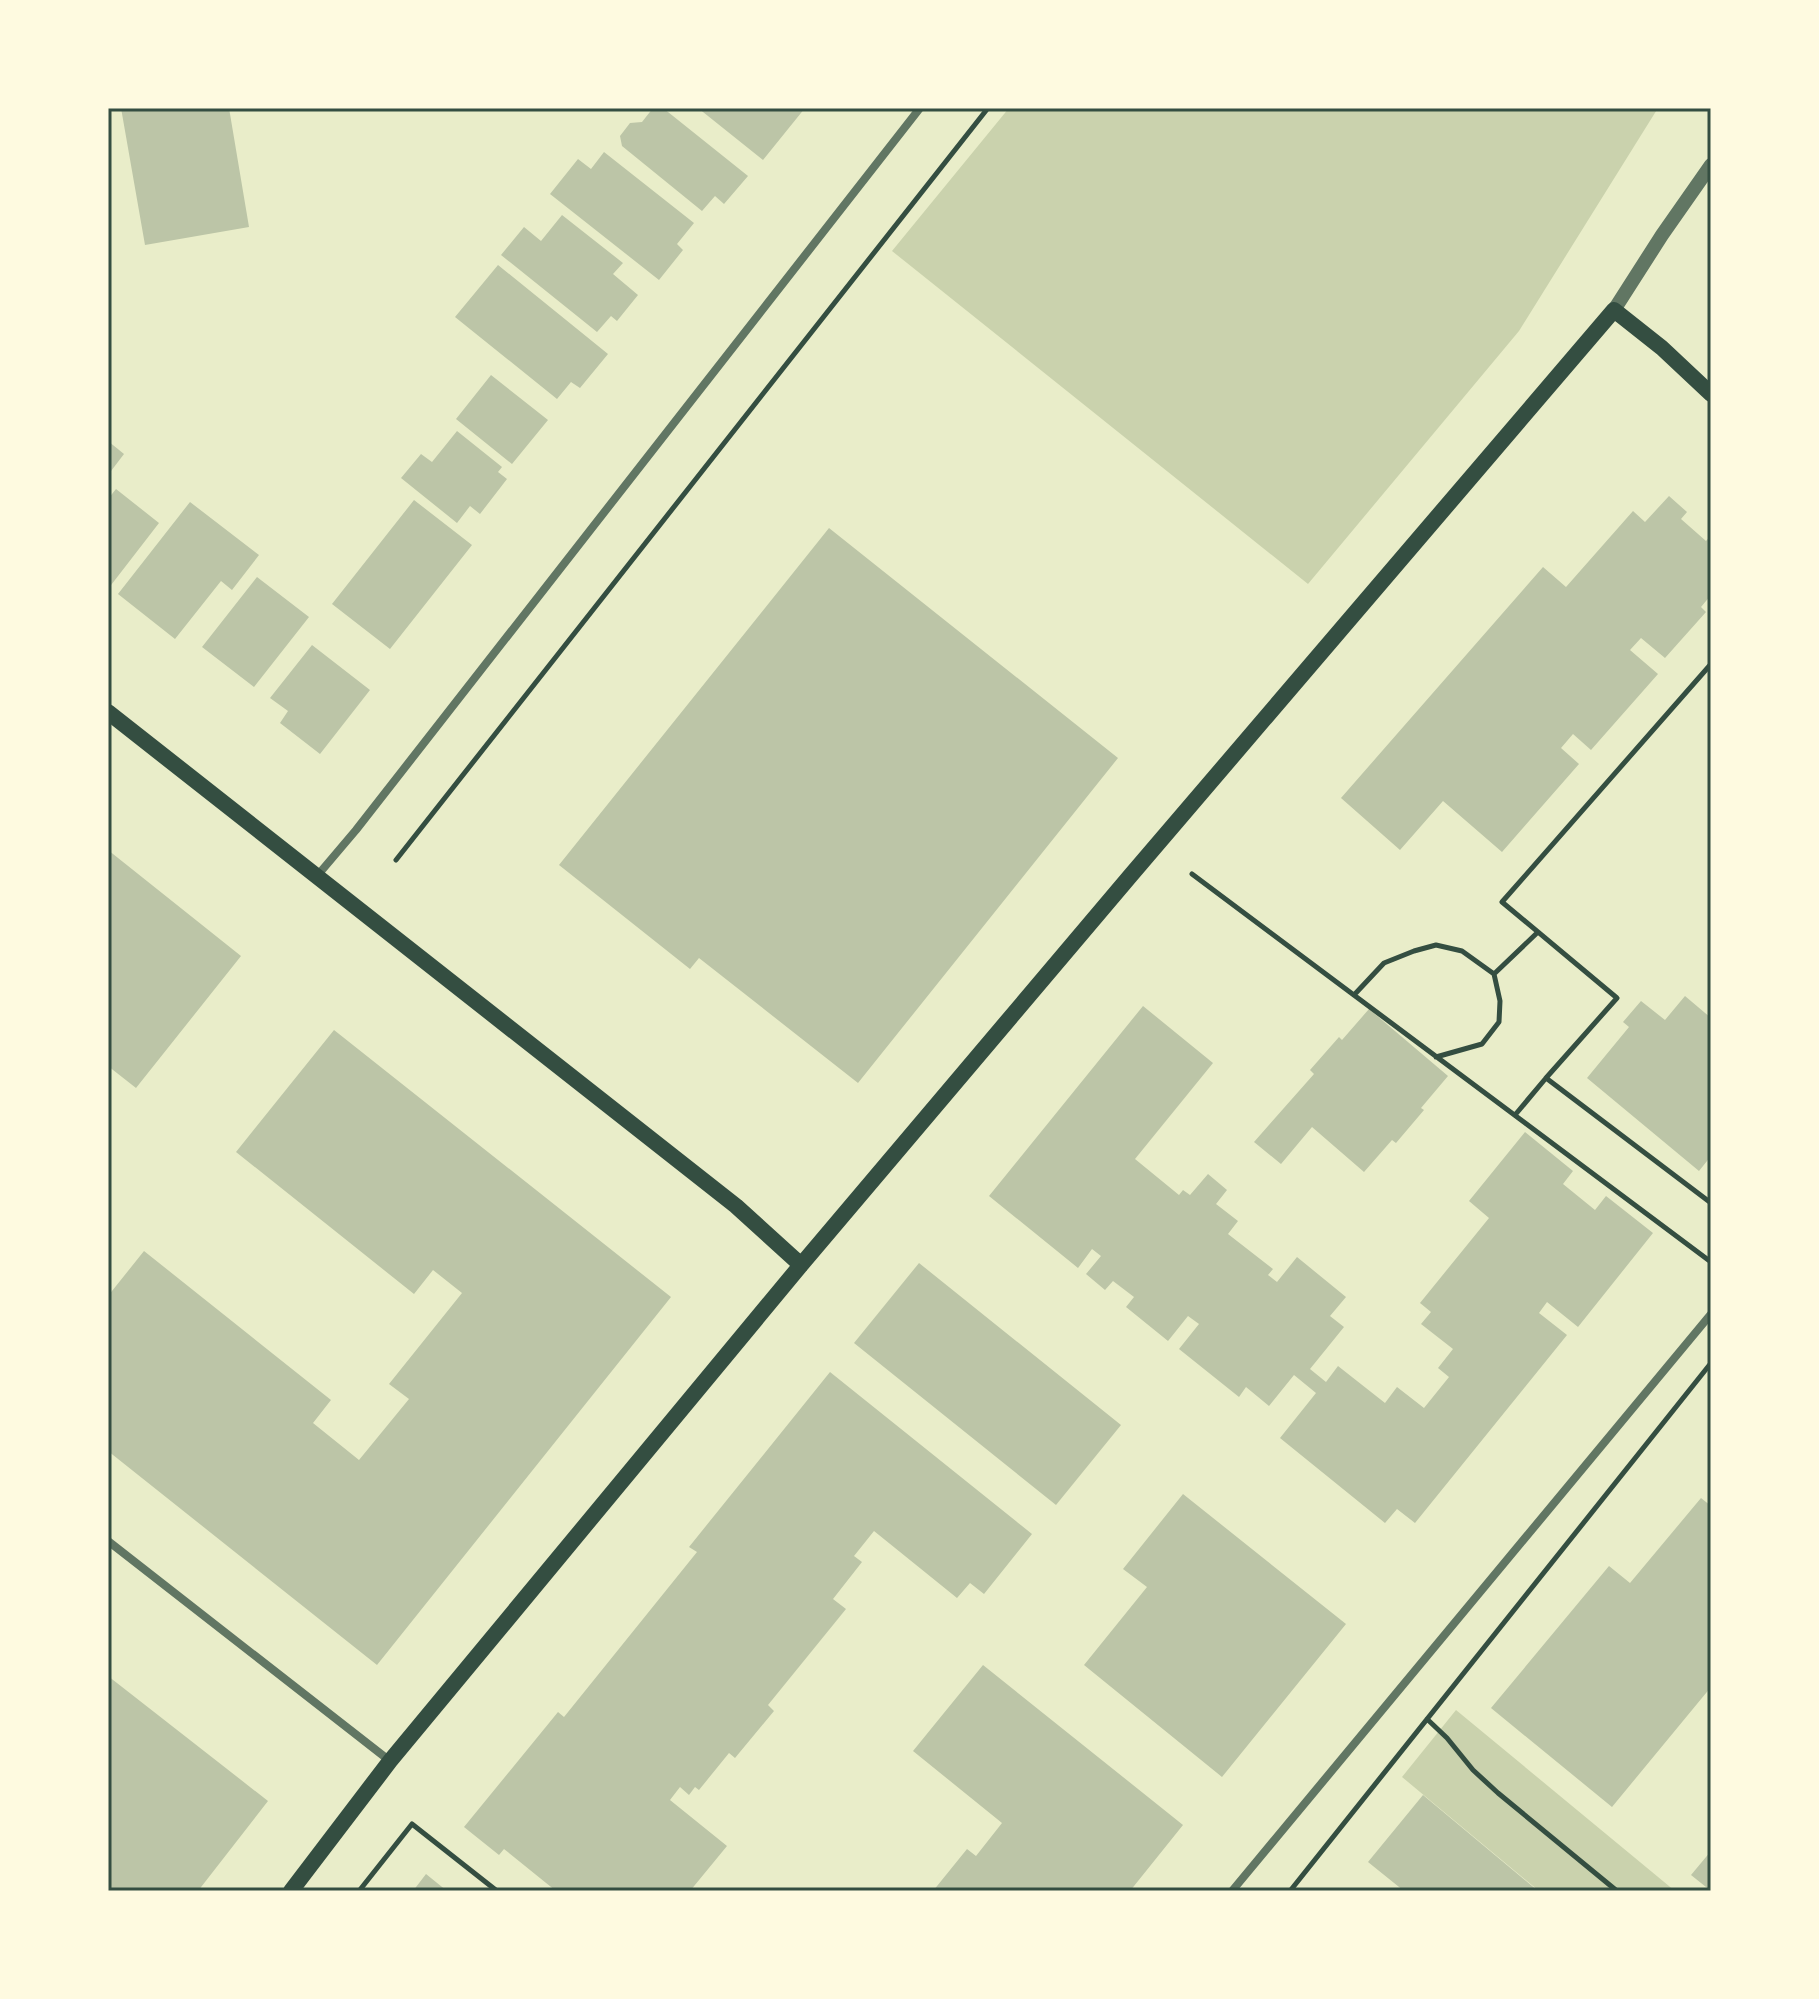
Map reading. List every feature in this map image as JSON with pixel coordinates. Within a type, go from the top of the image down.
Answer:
[{"type":"main road","points":[[291,1891],[390,1761],[801,1265],[1614,310],[1662,348],[1711,394]]},
{"type":"main road","points":[[108,712],[736,1206],[801,1265]]},
{"type":"street","points":[[316,877],[356,830],[920,108]]},
{"type":"street","points":[[1614,310],[1711,165]]},
{"type":"street","points":[[1232,1891],[1711,1314]]},
{"type":"street","points":[[108,1541],[390,1761]]},
{"type":"path","points":[[396,860],[988,108]]},
{"type":"path","points":[[1515,1115],[1617,998],[1502,902],[1711,664]]},
{"type":"path","points":[[1192,874],[1711,1262]]},
{"type":"path","points":[[1494,974],[1538,932]]},
{"type":"path","points":[[1354,995],[1384,963],[1436,945],[1462,951],[1494,974],[1500,1001],[1499,1022],[1482,1044],[1436,1057]]},
{"type":"path","points":[[1546,1078],[1711,1203]]},
{"type":"path","points":[[1290,1891],[1711,1363]]},
{"type":"path","points":[[1427,1719],[1498,1793],[1617,1891]]},
{"type":"path","points":[[359,1891],[412,1824],[497,1891]]},
{"type":"green space","points":[[1009,108],[1658,108],[1519,331],[1308,584],[892,251]]},
{"type":"green space","points":[[1456,1710],[1675,1891],[1539,1891],[1402,1777]]},
{"type":"building","points":[[121,108],[229,108],[249,227],[145,245]]},
{"type":"building","points":[[653,108],[663,108],[748,176],[724,204],[715,196],[702,211],[622,146],[620,136],[630,123],[642,122]]},
{"type":"building","points":[[698,108],[805,108],[763,160]]},
{"type":"building","points":[[604,152],[694,223],[677,244],[683,250],[659,280],[550,194],[578,159],[591,169]]},
{"type":"building","points":[[562,215],[623,263],[613,274],[638,295],[617,321],[611,316],[597,332],[501,255],[524,227],[541,241]]},
{"type":"building","points":[[498,265],[608,354],[580,388],[571,382],[557,399],[455,317]]},
{"type":"building","points":[[491,375],[548,420],[512,464],[456,419]]},
{"type":"building","points":[[457,431],[502,467],[498,472],[507,479],[480,514],[470,506],[457,523],[401,478],[421,454],[432,462]]},
{"type":"building","points":[[108,441],[124,454],[108,475]]},
{"type":"building","points":[[116,489],[159,523],[108,589],[108,499]]},
{"type":"building","points":[[1669,496],[1687,512],[1681,519],[1706,541],[1711,535],[1711,595],[1701,607],[1706,612],[1665,658],[1641,638],[1630,650],[1658,674],[1591,750],[1573,734],[1561,748],[1579,764],[1502,852],[1443,801],[1400,850],[1341,798],[1543,567],[1566,587],[1633,511],[1645,522]]},
{"type":"building","points":[[414,500],[472,545],[390,649],[332,604]]},
{"type":"building","points":[[190,502],[259,555],[232,590],[221,581],[175,639],[118,594]]},
{"type":"building","points":[[829,528],[1118,758],[858,1083],[699,958],[690,969],[559,865]]},
{"type":"building","points":[[257,577],[309,617],[254,687],[202,647]]},
{"type":"building","points":[[312,645],[370,690],[320,754],[280,723],[288,711],[270,698]]},
{"type":"building","points":[[108,850],[241,956],[136,1088],[108,1066]]},
{"type":"building","points":[[1685,996],[1711,1018],[1711,1156],[1699,1171],[1587,1078],[1629,1027],[1623,1022],[1641,1001],[1665,1020]]},
{"type":"building","points":[[1143,1006],[1213,1063],[1135,1159],[1179,1195],[1183,1190],[1190,1195],[1208,1174],[1227,1190],[1216,1204],[1238,1221],[1228,1234],[1273,1269],[1268,1275],[1277,1282],[1297,1257],[1346,1297],[1330,1316],[1344,1327],[1310,1369],[1326,1382],[1338,1366],[1385,1403],[1397,1387],[1424,1408],[1449,1377],[1438,1368],[1453,1349],[1421,1324],[1431,1312],[1420,1303],[1489,1218],[1469,1201],[1525,1132],[1573,1171],[1563,1184],[1595,1210],[1606,1196],[1653,1233],[1578,1327],[1547,1302],[1539,1313],[1567,1335],[1415,1523],[1397,1509],[1385,1523],[1280,1438],[1316,1393],[1294,1375],[1269,1406],[1246,1387],[1239,1397],[1179,1349],[1199,1324],[1188,1316],[1168,1341],[1126,1307],[1134,1297],[1113,1281],[1105,1290],[1086,1274],[1101,1256],[1092,1249],[1078,1268],[989,1196]]},
{"type":"building","points":[[1369,1009],[1448,1076],[1396,1143],[1392,1140],[1364,1172],[1312,1127],[1281,1164],[1254,1142],[1314,1074],[1310,1070]]},
{"type":"building","points":[[334,1030],[671,1297],[377,1665],[108,1451],[108,1296],[144,1251],[331,1400],[313,1423],[359,1460],[409,1399],[389,1384],[462,1293],[433,1270],[414,1294],[236,1152]]},
{"type":"building","points":[[919,1263],[1121,1425],[1056,1505],[854,1343]]},
{"type":"building","points":[[830,1372],[1032,1534],[984,1594],[970,1583],[957,1598],[874,1531],[854,1556],[862,1562],[833,1599],[846,1609],[768,1705],[774,1711],[735,1758],[729,1753],[699,1790],[695,1787],[689,1795],[680,1787],[670,1800],[727,1846],[690,1891],[556,1891],[504,1849],[499,1855],[464,1827],[558,1712],[564,1717],[697,1552],[689,1547]]},
{"type":"building","points":[[1183,1494],[1346,1624],[1222,1777],[1084,1665],[1147,1587],[1123,1569]]},
{"type":"building","points":[[1701,1498],[1711,1506],[1711,1687],[1612,1807],[1491,1708],[1609,1566],[1630,1583]]},
{"type":"building","points":[[983,1665],[1183,1825],[1130,1891],[933,1891],[967,1849],[976,1856],[1002,1823],[913,1751]]},
{"type":"building","points":[[108,1676],[268,1801],[198,1891],[108,1891]]},
{"type":"building","points":[[1423,1795],[1538,1891],[1404,1891],[1368,1862]]},
{"type":"building","points":[[1711,1851],[1711,1891],[1691,1875]]},
{"type":"building","points":[[426,1874],[447,1891],[413,1891]]}]
